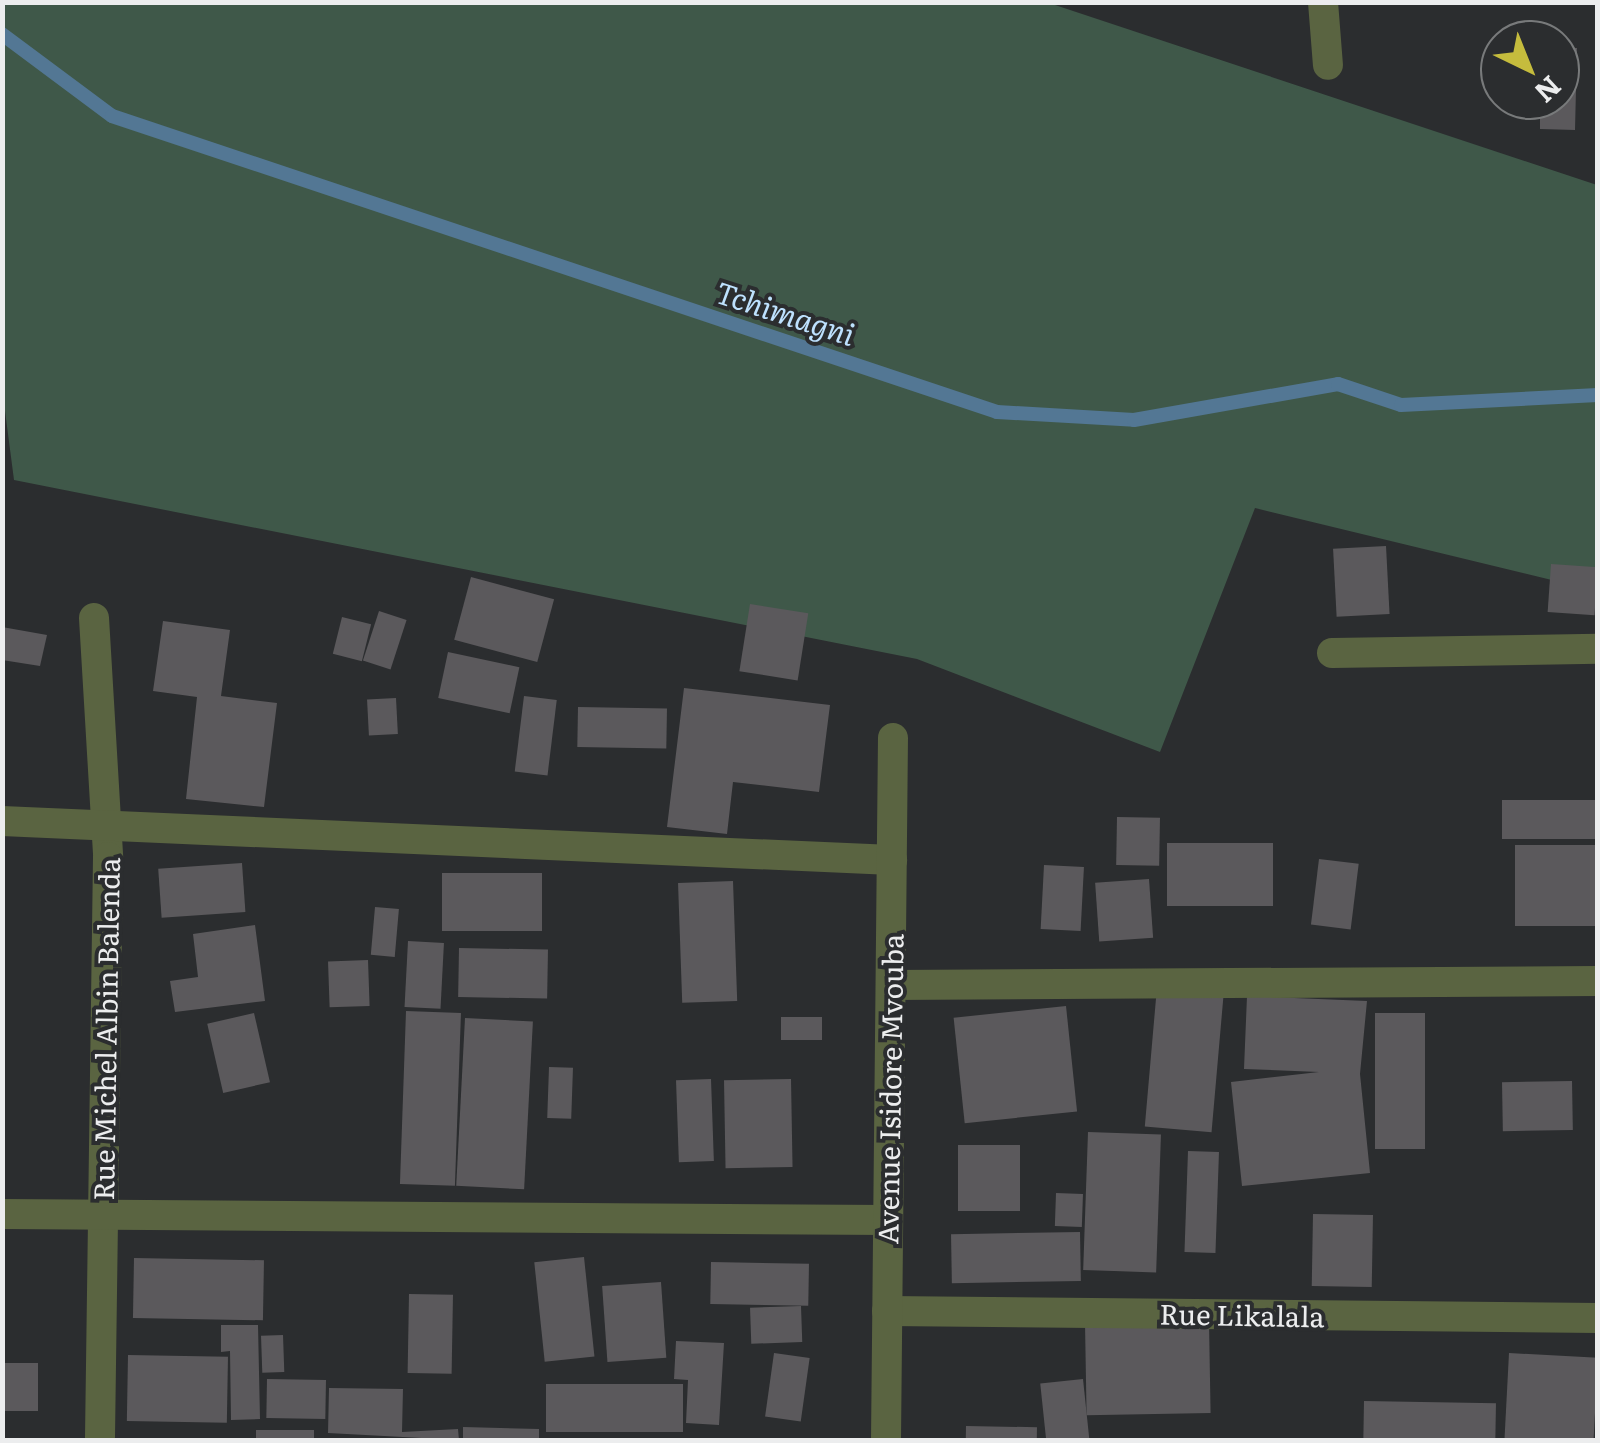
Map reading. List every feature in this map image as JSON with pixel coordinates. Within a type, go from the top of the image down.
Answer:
[{"type":"street","points":[[1322,2],[1328,64]]},
{"type":"street","name":"Rue Michel Albin Balenda","points":[[94,618],[106,827],[100,1440]]},
{"type":"street","points":[[1332,653],[1598,649]]},
{"type":"street","name":"Avenue Isidore Mvouba","points":[[886,1440],[893,738]]},
{"type":"street","points":[[2,821],[892,860]]},
{"type":"street","points":[[890,985],[1598,981]]},
{"type":"street","points":[[2,1214],[888,1220]]},
{"type":"street","name":"Rue Likalala","points":[[887,1311],[1598,1318]]},
{"type":"green space","points":[[2,3],[1049,3],[1597,185],[1597,591],[1255,508],[1160,752],[917,659],[14,480],[2,388]]},
{"type":"building","points":[[1540,120],[1575,120],[1575,130],[1540,129]]},
{"type":"building","points":[[1386,546],[1390,614],[1337,617],[1333,549]]},
{"type":"building","points":[[1551,564],[1598,567],[1595,615],[1548,612]]},
{"type":"building","points":[[471,577],[554,599],[537,662],[454,640]]},
{"type":"building","points":[[750,604],[808,613],[798,680],[739,671]]},
{"type":"building","points":[[379,611],[407,620],[391,669],[363,660]]},
{"type":"building","points":[[342,617],[371,624],[362,661],[333,654]]},
{"type":"building","points":[[163,621],[230,630],[221,696],[277,703],[264,807],[186,799],[197,697],[153,691]]},
{"type":"building","points":[[2,627],[47,635],[40,666],[2,660]]},
{"type":"building","points":[[448,652],[519,667],[510,713],[438,698]]},
{"type":"building","points":[[684,688],[830,705],[819,792],[733,782],[727,834],[667,827]]},
{"type":"building","points":[[524,696],[557,700],[547,775],[515,771]]},
{"type":"building","points":[[396,698],[398,734],[369,735],[367,700]]},
{"type":"building","points":[[578,707],[667,709],[666,749],[577,747]]},
{"type":"building","points":[[1502,800],[1598,800],[1598,839],[1502,839]]},
{"type":"building","points":[[1117,817],[1160,818],[1159,866],[1116,865]]},
{"type":"building","points":[[1167,843],[1273,843],[1273,906],[1167,906]]},
{"type":"building","points":[[1515,845],[1598,845],[1598,926],[1515,926]]},
{"type":"building","points":[[1319,859],[1359,864],[1351,929],[1311,925]]},
{"type":"building","points":[[242,863],[245,912],[162,918],[158,869]]},
{"type":"building","points":[[1044,865],[1084,867],[1081,931],[1041,929]]},
{"type":"building","points":[[442,873],[542,873],[542,931],[442,931]]},
{"type":"building","points":[[1149,879],[1153,938],[1099,942],[1095,883]]},
{"type":"building","points":[[733,881],[737,1001],[682,1003],[678,883]]},
{"type":"building","points":[[375,907],[399,909],[395,957],[371,955]]},
{"type":"building","points":[[255,925],[265,1001],[175,1012],[170,981],[198,977],[193,934]]},
{"type":"building","points":[[408,941],[444,943],[440,1009],[405,1007]]},
{"type":"building","points":[[459,948],[548,950],[547,999],[458,997]]},
{"type":"building","points":[[368,960],[370,1006],[330,1007],[328,961]]},
{"type":"building","points":[[1157,987],[1224,993],[1212,1132],[1145,1126]]},
{"type":"building","points":[[1247,996],[1367,1001],[1360,1074],[1370,1173],[1242,1186],[1231,1082],[1319,1072],[1244,1069]]},
{"type":"building","points":[[1066,1006],[1077,1111],[965,1123],[954,1018]]},
{"type":"building","points":[[406,1011],[461,1013],[455,1186],[400,1184]]},
{"type":"building","points":[[254,1013],[270,1082],[223,1093],[207,1024]]},
{"type":"building","points":[[1375,1013],[1425,1013],[1425,1149],[1375,1149]]},
{"type":"building","points":[[781,1017],[822,1017],[822,1040],[781,1040]]},
{"type":"building","points":[[465,1018],[533,1022],[524,1189],[456,1186]]},
{"type":"building","points":[[549,1067],[573,1068],[571,1119],[547,1118]]},
{"type":"building","points":[[711,1079],[714,1161],[679,1162],[676,1080]]},
{"type":"building","points":[[791,1079],[793,1167],[726,1168],[724,1080]]},
{"type":"building","points":[[1572,1081],[1573,1130],[1503,1131],[1502,1082]]},
{"type":"building","points":[[1088,1132],[1161,1135],[1156,1272],[1083,1270]]},
{"type":"building","points":[[958,1145],[1020,1145],[1020,1211],[958,1211]]},
{"type":"building","points":[[1188,1151],[1219,1152],[1215,1253],[1184,1252]]},
{"type":"building","points":[[1056,1193],[1083,1194],[1082,1227],[1055,1226]]},
{"type":"building","points":[[1313,1214],[1373,1215],[1372,1287],[1312,1286]]},
{"type":"building","points":[[1080,1232],[1081,1281],[952,1283],[951,1234]]},
{"type":"building","points":[[584,1257],[594,1356],[545,1362],[534,1262]]},
{"type":"building","points":[[134,1258],[264,1260],[263,1320],[133,1318]]},
{"type":"building","points":[[711,1262],[809,1264],[808,1306],[710,1304]]},
{"type":"building","points":[[661,1282],[666,1358],[607,1362],[602,1286]]},
{"type":"building","points":[[409,1294],[453,1295],[452,1374],[408,1373]]},
{"type":"building","points":[[801,1306],[802,1342],[751,1344],[750,1308]]},
{"type":"building","points":[[1209,1322],[1211,1413],[1087,1415],[1085,1324]]},
{"type":"building","points":[[221,1325],[258,1325],[260,1419],[231,1420],[230,1351],[221,1352]]},
{"type":"building","points":[[283,1335],[284,1372],[262,1373],[261,1336]]},
{"type":"building","points":[[676,1341],[724,1343],[719,1425],[686,1423],[688,1380],[674,1379]]},
{"type":"building","points":[[774,1353],[810,1358],[801,1421],[765,1416]]},
{"type":"building","points":[[1509,1353],[1598,1358],[1594,1440],[1504,1440]]},
{"type":"building","points":[[128,1355],[228,1357],[227,1423],[127,1421]]},
{"type":"building","points":[[2,1363],[38,1363],[38,1411],[2,1411]]},
{"type":"building","points":[[267,1379],[326,1380],[325,1419],[266,1418]]},
{"type":"building","points":[[1083,1379],[1089,1440],[1046,1440],[1040,1383]]},
{"type":"building","points":[[546,1384],[683,1384],[683,1432],[546,1432]]},
{"type":"building","points":[[329,1388],[403,1389],[402,1432],[458,1429],[459,1440],[328,1433]]},
{"type":"building","points":[[1364,1401],[1496,1403],[1495,1440],[1363,1440]]},
{"type":"building","points":[[966,1426],[1037,1427],[1037,1440],[966,1440]]},
{"type":"building","points":[[463,1427],[539,1429],[539,1440],[463,1440]]},
{"type":"building","points":[[256,1430],[314,1430],[314,1440],[256,1440]]},
{"type":"waterway","name":"Tchimagni","points":[[2,34],[112,116],[997,412],[1134,420],[1338,384],[1401,405],[1598,395]]}]
